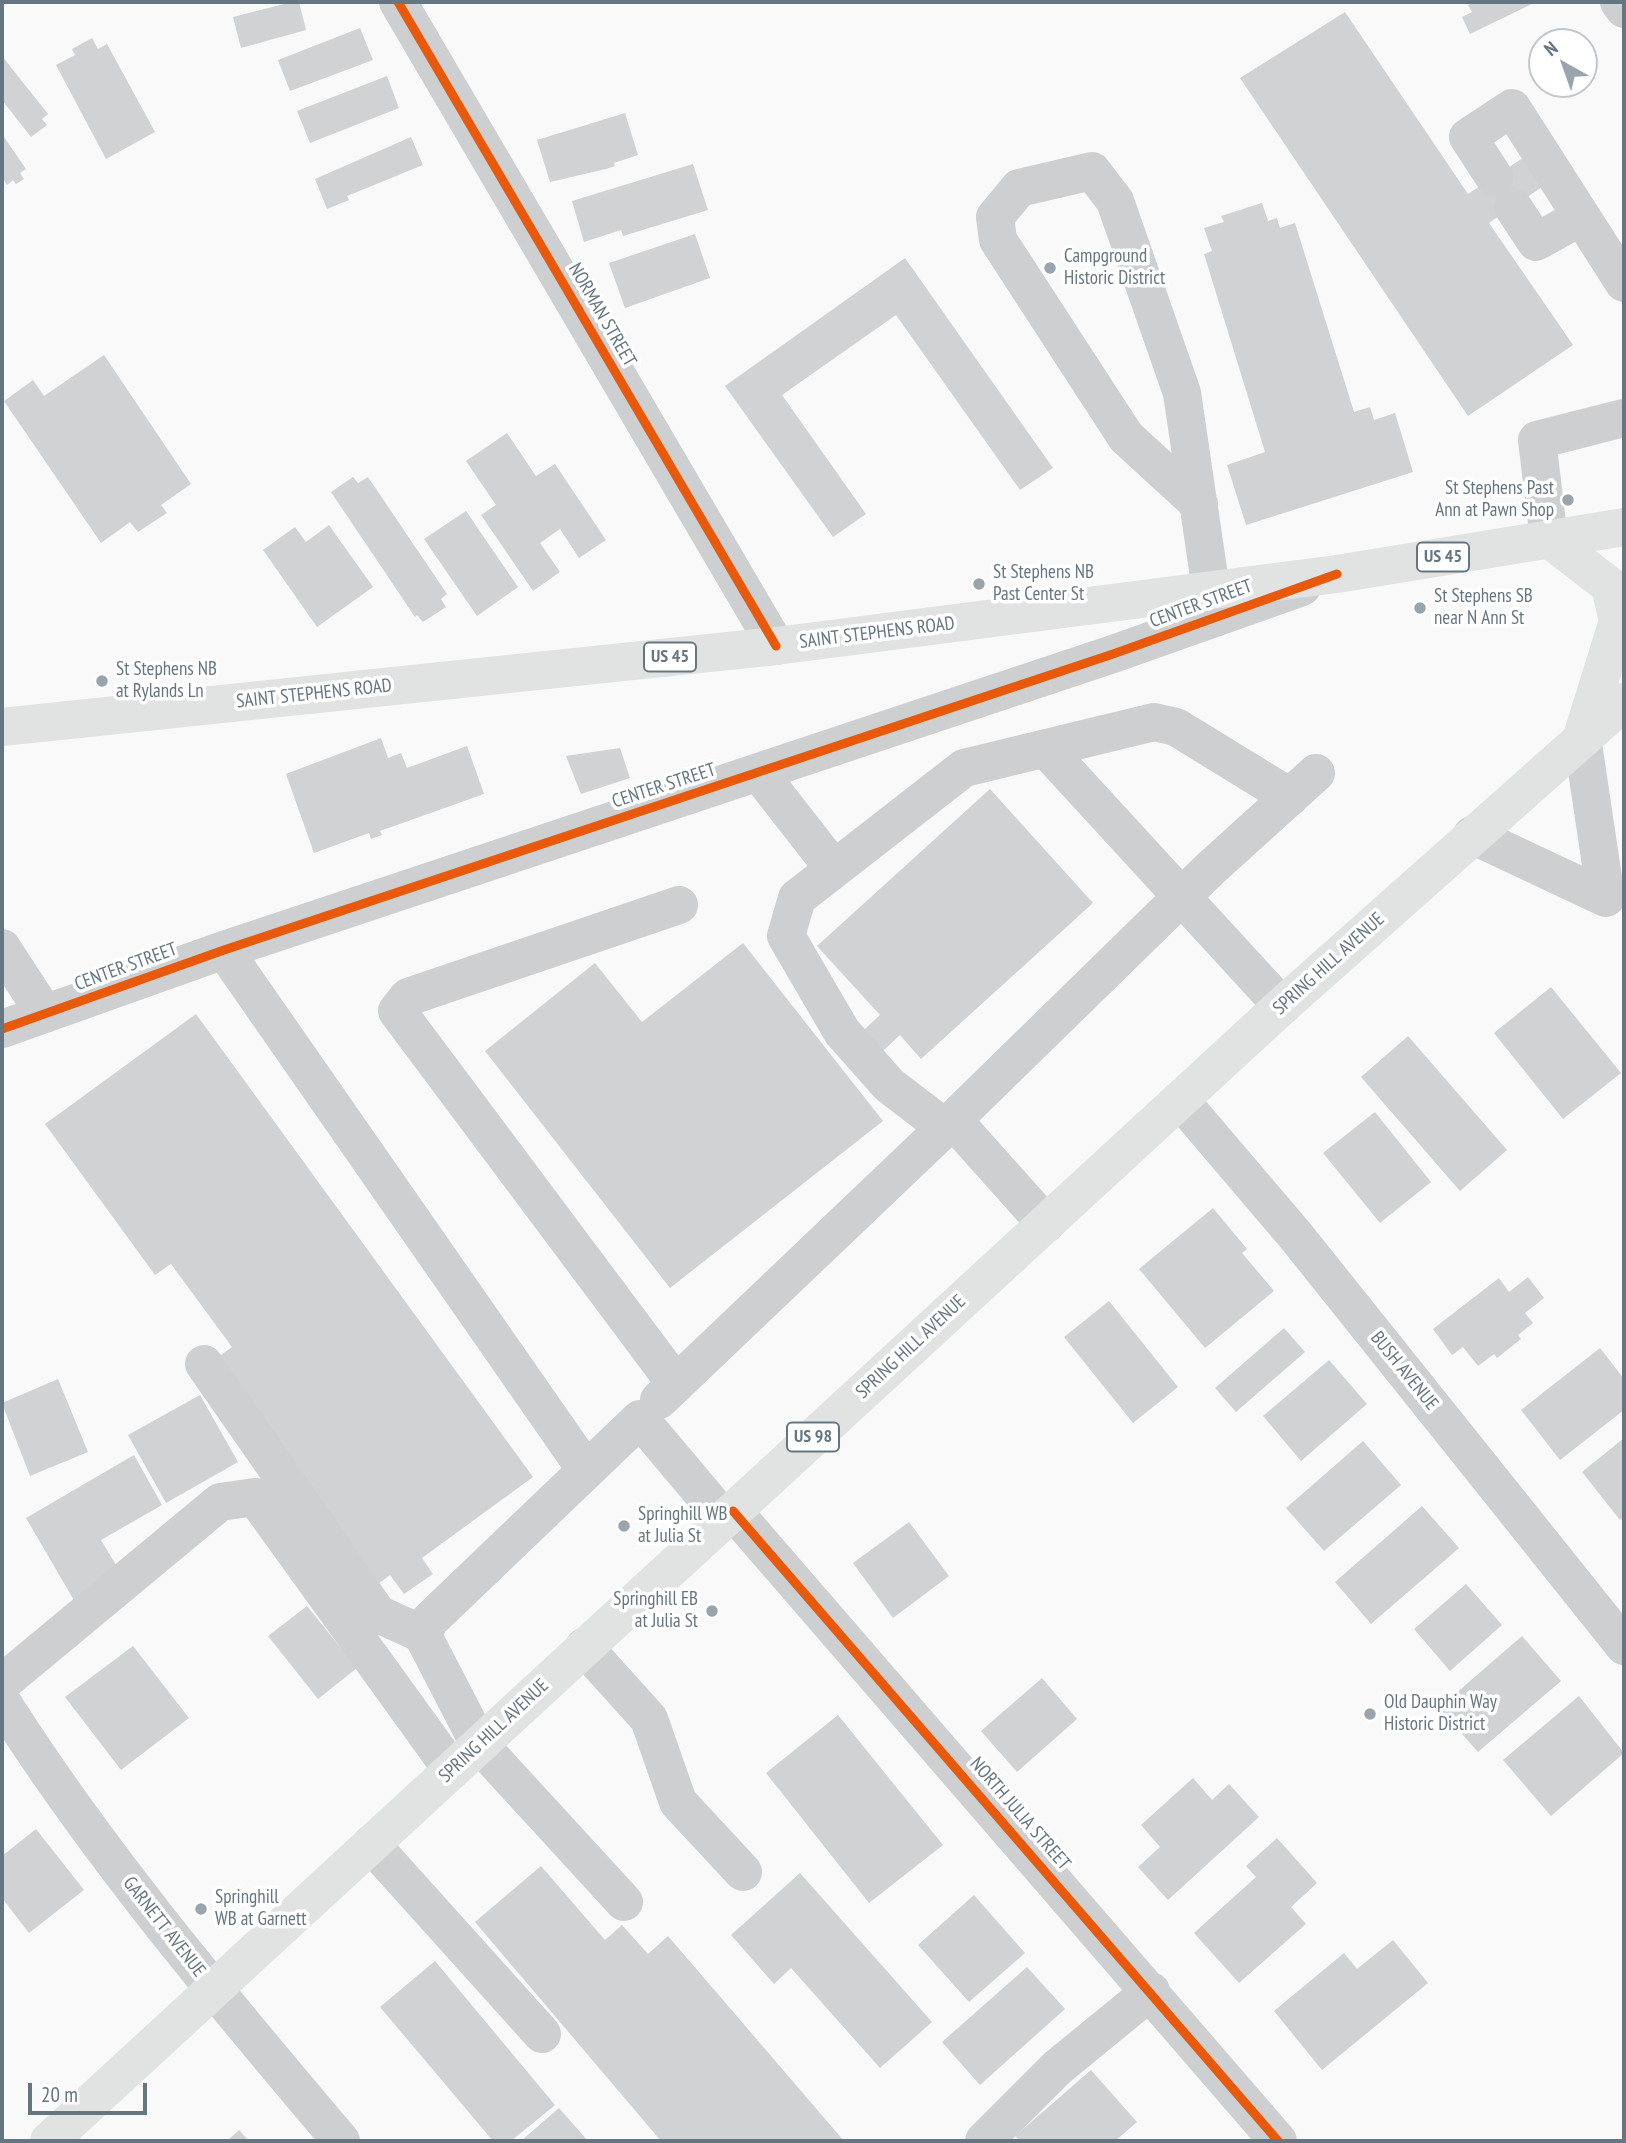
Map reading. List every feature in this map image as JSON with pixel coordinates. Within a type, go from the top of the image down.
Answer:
[{"type":"main road","name":"SAINT STEPHENS ROAD","points":[[2,727],[776,646],[1337,574],[1624,527]]},
{"type":"main road","points":[[1549,539],[1610,586],[1618,621],[1582,737]]},
{"type":"main road","name":"SPRING HILL AVENUE","points":[[49,2141],[1282,1006],[1624,702]]},
{"type":"street","name":"NORMAN STREET","points":[[398,2],[776,646]]},
{"type":"street","points":[[1619,2],[1624,9]]},
{"type":"street","points":[[1581,216],[1536,242],[1468,136],[1512,108],[1581,216],[1624,284]]},
{"type":"street","points":[[1199,504],[1126,437],[998,240],[995,217],[1019,188],[1092,170],[1115,201],[1182,393],[1199,504],[1211,590]]},
{"type":"street","points":[[1549,539],[1537,440],[1624,418]]},
{"type":"street","name":"CENTER STREET","points":[[2,1029],[224,950],[1100,659],[1337,574]]},
{"type":"street","points":[[422,1634],[430,1620],[948,1124],[1183,895],[1303,785],[1176,727],[1154,722],[964,768],[797,898],[786,936],[842,1032],[889,1085],[948,1124],[1046,1224]]},
{"type":"street","points":[[1582,737],[1618,901]]},
{"type":"street","points":[[1046,748],[1282,1006]]},
{"type":"street","points":[[759,773],[834,869]]},
{"type":"street","points":[[1472,835],[1618,901]]},
{"type":"street","points":[[676,1384],[397,1011],[408,997],[679,905]]},
{"type":"street","points":[[2,948],[45,1014]]},
{"type":"street","points":[[224,950],[586,1470]]},
{"type":"street","name":"BUSH AVENUE","points":[[1180,1100],[1295,1235],[1624,1646]]},
{"type":"street","points":[[204,1364],[378,1614],[422,1634],[479,1744],[624,1902]]},
{"type":"street","name":"NORTH JULIA STREET","points":[[640,1419],[729,1515],[1150,1991],[1278,2141]]},
{"type":"street","points":[[2,1683],[220,1502],[255,1497],[452,1770]]},
{"type":"street","points":[[584,1647],[649,1719],[678,1802],[743,1872]]},
{"type":"street","name":"GARNETT AVENUE","points":[[2,1702],[53,1783],[213,1990],[341,2141]]},
{"type":"street","points":[[371,1844],[541,2034]]},
{"type":"street","points":[[984,2141],[1058,2067],[1150,1991]]},
{"type":"building","points":[[299,2],[306,30],[241,48],[233,17]]},
{"type":"building","points":[[1475,2],[1536,2],[1470,34],[1462,17],[1472,12],[1468,5]]},
{"type":"building","points":[[1345,12],[1468,194],[1529,154],[1548,183],[1489,223],[1573,345],[1468,416],[1240,78]]},
{"type":"building","points":[[360,28],[373,60],[290,91],[278,60]]},
{"type":"building","points":[[92,38],[98,49],[107,44],[155,132],[106,159],[56,65],[75,55],[72,49]]},
{"type":"building","points":[[2,56],[48,114],[42,119],[47,125],[31,137],[2,100]]},
{"type":"building","points":[[387,76],[399,108],[310,143],[297,111]]},
{"type":"building","points":[[625,113],[638,155],[614,163],[615,166],[606,169],[550,182],[537,140]]},
{"type":"building","points":[[2,134],[26,169],[20,173],[24,179],[16,184],[13,180],[7,185],[2,177]]},
{"type":"building","points":[[411,137],[423,165],[347,196],[349,200],[327,209],[315,179]]},
{"type":"building","points":[[693,164],[708,210],[623,236],[621,230],[584,242],[572,201]]},
{"type":"building","points":[[1262,203],[1268,221],[1277,218],[1280,228],[1295,223],[1354,412],[1370,407],[1374,420],[1395,413],[1413,472],[1246,525],[1227,465],[1265,452],[1204,254],[1212,251],[1204,228],[1224,222],[1221,216]]},
{"type":"building","points":[[695,234],[710,278],[625,308],[609,263]]},
{"type":"building","points":[[905,258],[1053,468],[1020,490],[896,315],[782,395],[866,514],[833,537],[725,386]]},
{"type":"building","points":[[104,355],[191,484],[161,505],[167,513],[138,532],[130,522],[101,543],[4,401],[33,380],[44,396]]},
{"type":"building","points":[[507,433],[536,476],[555,464],[606,540],[579,558],[560,529],[540,543],[560,572],[533,591],[481,515],[496,505],[466,461]]},
{"type":"building","points":[[353,477],[358,483],[368,477],[447,594],[441,599],[446,607],[423,622],[417,615],[415,617],[331,492]]},
{"type":"building","points":[[466,511],[518,587],[477,616],[424,539]]},
{"type":"building","points":[[329,525],[373,587],[317,627],[263,550],[295,527],[306,542]]},
{"type":"building","points":[[381,738],[388,758],[401,753],[407,768],[467,746],[484,794],[380,831],[382,835],[371,839],[369,833],[314,853],[286,774]]},
{"type":"building","points":[[620,748],[630,778],[581,794],[566,756]]},
{"type":"building","points":[[990,789],[1093,903],[921,1059],[900,1035],[872,1061],[853,1040],[880,1015],[817,946]]},
{"type":"building","points":[[743,943],[883,1121],[670,1288],[485,1051],[595,963],[642,1022]]},
{"type":"building","points":[[1551,987],[1621,1073],[1563,1119],[1494,1033]]},
{"type":"building","points":[[196,1014],[533,1477],[422,1558],[433,1574],[404,1594],[390,1575],[374,1587],[210,1363],[232,1347],[171,1264],[155,1275],[45,1124]]},
{"type":"building","points":[[1408,1036],[1507,1150],[1460,1191],[1361,1077]]},
{"type":"building","points":[[1375,1112],[1431,1182],[1380,1223],[1323,1153]]},
{"type":"building","points":[[1213,1208],[1247,1249],[1242,1253],[1274,1291],[1205,1348],[1139,1269]]},
{"type":"building","points":[[1528,1277],[1544,1298],[1525,1313],[1533,1323],[1518,1335],[1521,1339],[1497,1358],[1494,1354],[1478,1366],[1463,1347],[1452,1355],[1433,1329],[1499,1278],[1509,1292]]},
{"type":"building","points":[[1109,1301],[1178,1387],[1133,1423],[1064,1337]]},
{"type":"building","points":[[1284,1328],[1305,1352],[1236,1412],[1215,1388]]},
{"type":"building","points":[[1600,1348],[1624,1379],[1624,1410],[1560,1460],[1521,1410]]},
{"type":"building","points":[[1329,1360],[1367,1404],[1301,1461],[1263,1416]]},
{"type":"building","points":[[58,1379],[88,1452],[30,1476],[2,1403]]},
{"type":"building","points":[[200,1395],[238,1462],[166,1503],[128,1435]]},
{"type":"building","points":[[1624,1438],[1624,1517],[1620,1520],[1582,1472]]},
{"type":"building","points":[[1363,1441],[1401,1485],[1324,1551],[1286,1508]]},
{"type":"building","points":[[134,1455],[162,1505],[101,1540],[122,1575],[75,1602],[26,1518]]},
{"type":"building","points":[[1422,1506],[1459,1548],[1371,1624],[1335,1582]]},
{"type":"building","points":[[909,1522],[949,1576],[893,1618],[853,1563]]},
{"type":"building","points":[[1466,1584],[1502,1625],[1450,1671],[1414,1629]]},
{"type":"building","points":[[307,1606],[357,1668],[318,1699],[268,1636]]},
{"type":"building","points":[[1522,1636],[1561,1681],[1478,1752],[1439,1708]]},
{"type":"building","points":[[133,1646],[189,1718],[121,1770],[65,1697]]},
{"type":"building","points":[[1042,1678],[1077,1719],[1017,1772],[981,1731]]},
{"type":"building","points":[[1579,1696],[1624,1753],[1551,1816],[1503,1760]]},
{"type":"building","points":[[838,1715],[943,1845],[869,1903],[766,1773]]},
{"type":"building","points":[[1193,1778],[1212,1800],[1229,1784],[1259,1817],[1168,1900],[1138,1867],[1160,1847],[1141,1825]]},
{"type":"building","points":[[36,1829],[84,1890],[29,1933],[2,1898],[2,1856]]},
{"type":"building","points":[[1277,1838],[1317,1883],[1291,1907],[1306,1924],[1239,1983],[1194,1933],[1256,1877],[1246,1866]]},
{"type":"building","points":[[541,1866],[605,1940],[622,1925],[648,1954],[668,1936],[844,2141],[661,2141],[475,1922]]},
{"type":"building","points":[[800,1873],[932,2022],[880,2068],[791,1968],[774,1984],[731,1935]]},
{"type":"building","points":[[974,1895],[1025,1953],[969,2002],[918,1945]]},
{"type":"building","points":[[1393,1940],[1428,1983],[1322,2070],[1274,2011],[1344,1953],[1357,1969]]},
{"type":"building","points":[[435,1961],[555,2105],[511,2141],[493,2141],[380,2007]]},
{"type":"building","points":[[1027,1967],[1065,2009],[980,2085],[942,2042]]},
{"type":"building","points":[[1091,2070],[1137,2122],[1115,2141],[1020,2141],[1015,2136]]},
{"type":"building","points":[[559,2108],[588,2141],[521,2141]]},
{"type":"building","points":[[239,2130],[249,2141],[227,2141]]},
{"type":"cycle path","points":[[398,2],[776,646]]},
{"type":"cycle path","points":[[2,1029],[224,950],[1113,654],[1337,574]]},
{"type":"cycle path","points":[[733,1511],[1278,2141]]},
{"type":"place","name":"Campground Historic District","points":[[1050,268]]},
{"type":"place","name":"St Stephens Past Ann at Pawn Shop","points":[[1568,500]]},
{"type":"place","name":"St Stephens NB Past Center St","points":[[979,584]]},
{"type":"place","name":"St Stephens SB near N Ann St","points":[[1420,608]]},
{"type":"place","name":"St Stephens NB at Rylands Ln","points":[[102,681]]},
{"type":"place","name":"Springhill WB at Julia St","points":[[624,1526]]},
{"type":"place","name":"Springhill EB at Julia St","points":[[712,1611]]},
{"type":"place","name":"Old Dauphin Way Historic District","points":[[1370,1714]]},
{"type":"place","name":"Springhill WB at Garnett","points":[[201,1909]]}]
